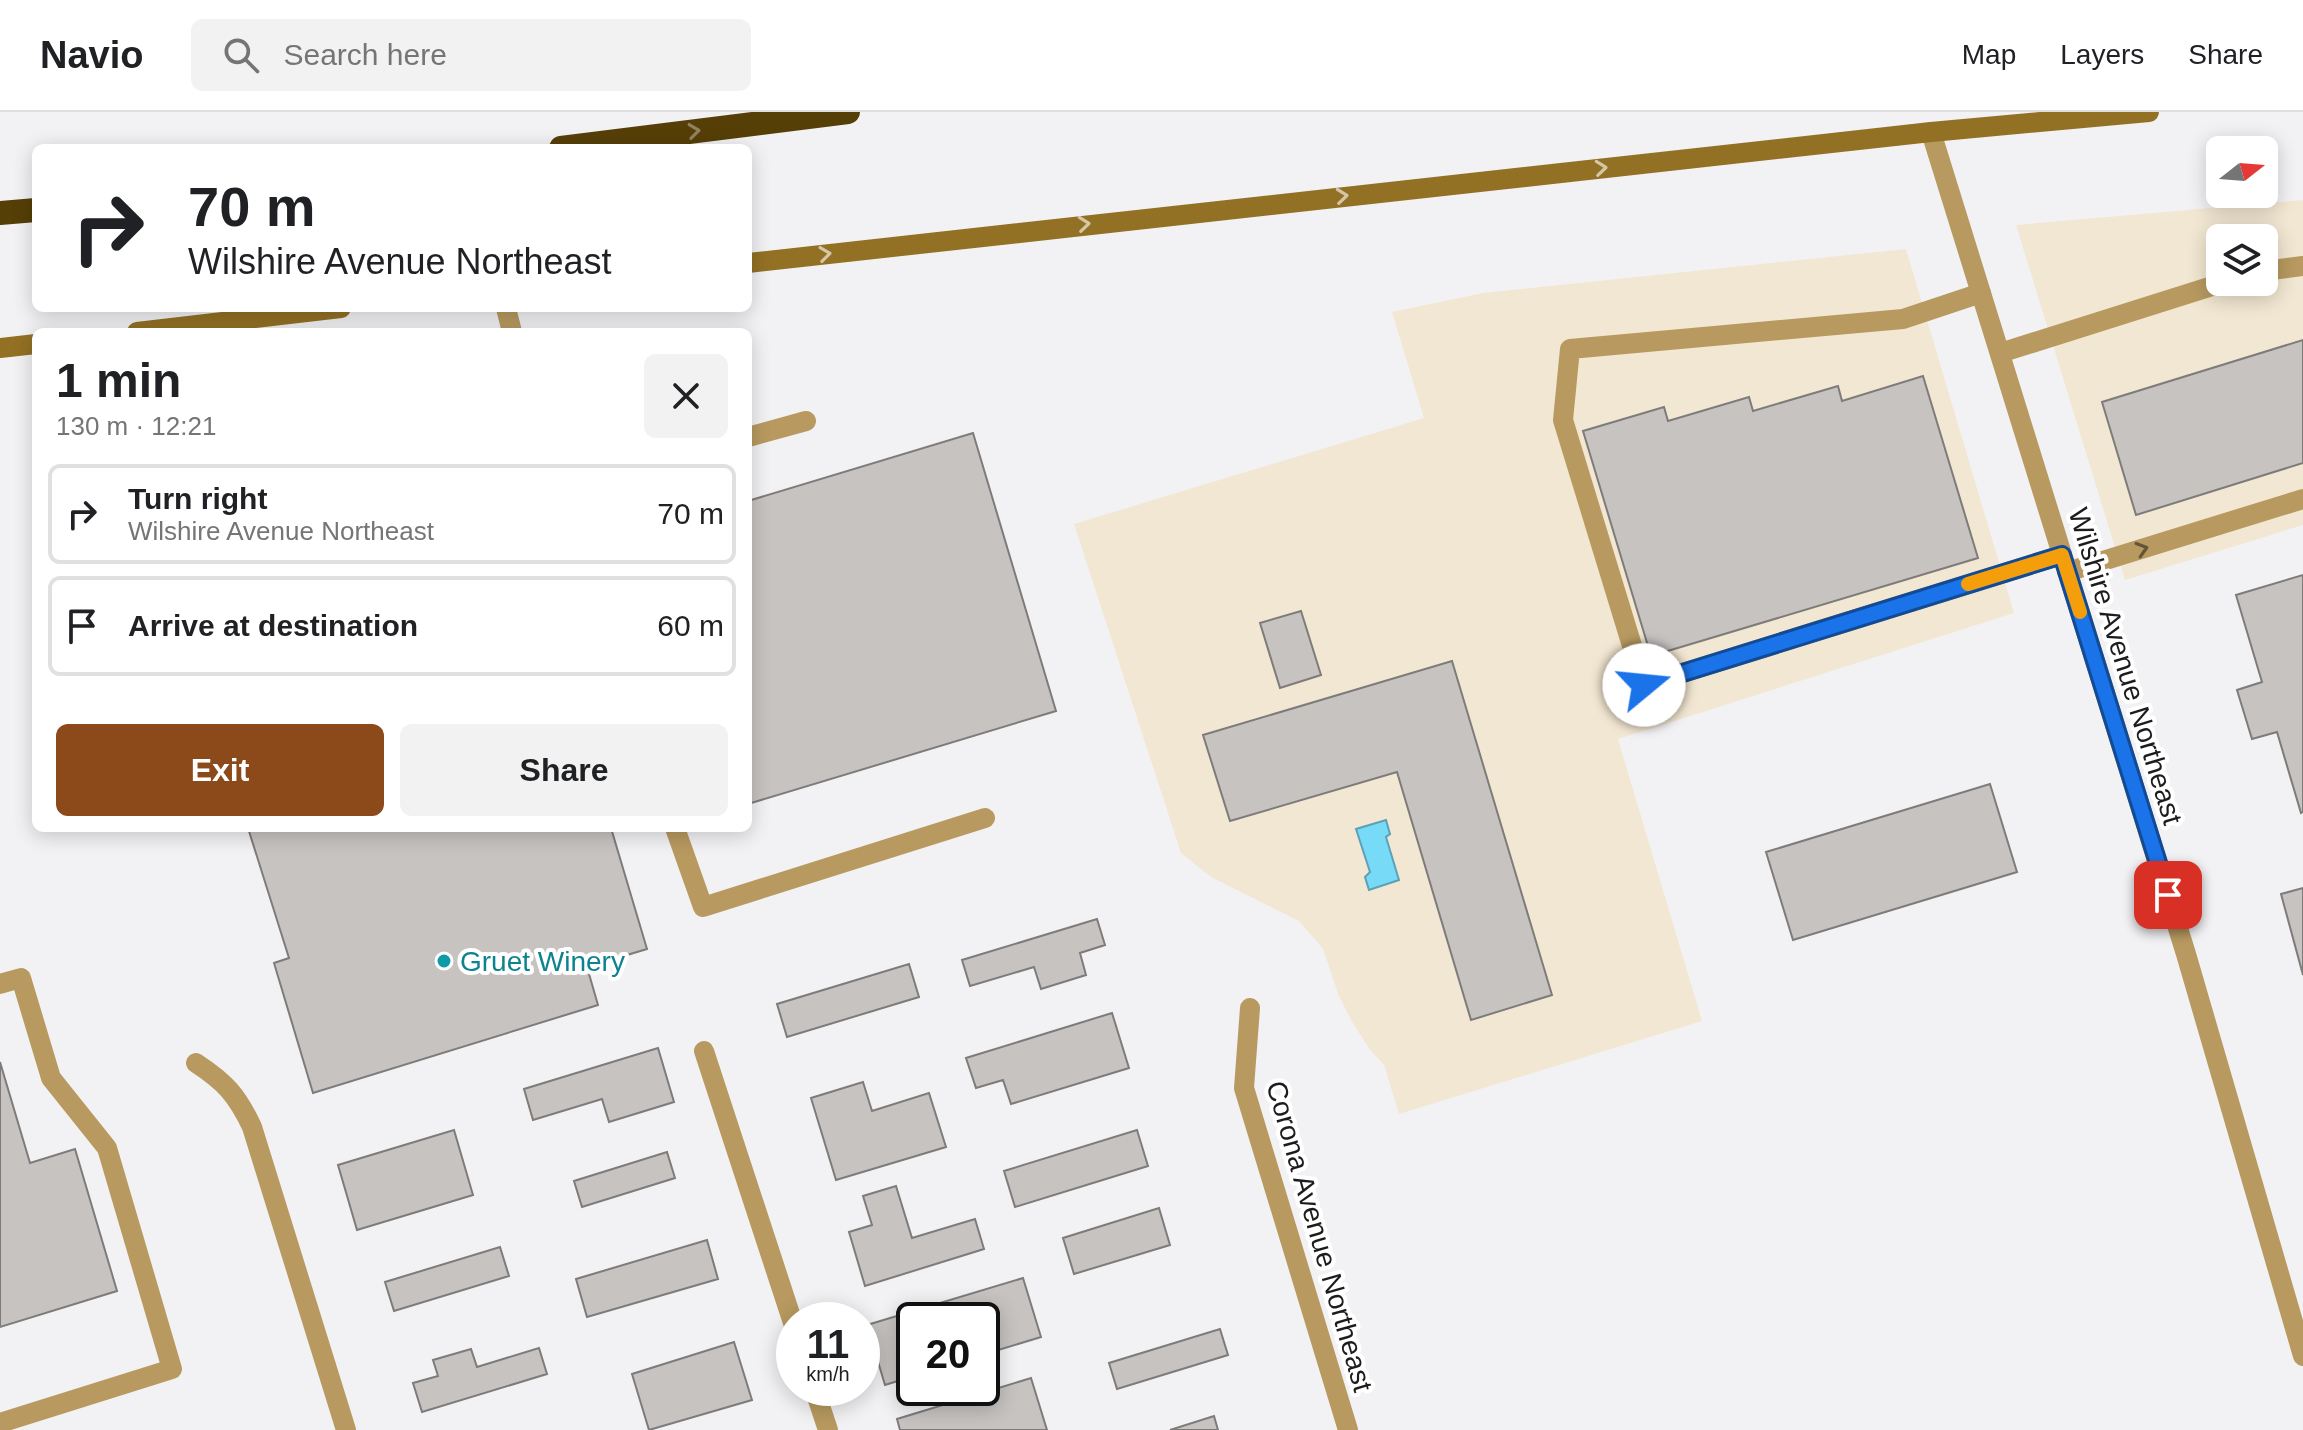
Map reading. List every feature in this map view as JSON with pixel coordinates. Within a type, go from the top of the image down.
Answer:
[{"type":"highway","points":[[593,144],[848,112]]},
{"type":"highway","points":[[0,213],[32,210]]},
{"type":"main road","points":[[752,263],[1931,132],[2149,112]]},
{"type":"main road","points":[[171,328],[307,312]]},
{"type":"main road","points":[[0,348],[32,344]]},
{"type":"street","name":"Wilshire Avenue Northeast","points":[[1931,132],[2186,954],[2303,1356]]},
{"type":"street","points":[[2278,269],[2303,266]]},
{"type":"street","points":[[2000,353],[2206,288]]},
{"type":"street","points":[[1981,293],[1903,319],[1570,349],[1563,420],[1644,685],[2065,563],[2303,499]]},
{"type":"street","points":[[752,436],[806,421]]},
{"type":"street","points":[[676,832],[703,907],[985,818]]},
{"type":"street","points":[[0,984],[21,978],[51,1078],[107,1148],[172,1369],[0,1423]]},
{"type":"street","name":"Corona Avenue Northeast","points":[[1250,1008],[1244,1088],[1348,1430]]},
{"type":"street","points":[[704,1051],[786,1302]]},
{"type":"street","points":[[196,1063],[220,1079],[239,1100],[252,1127],[346,1430]]},
{"type":"street","points":[[820,1406],[828,1430]]},
{"type":"shaded area","points":[[2303,200],[2303,525],[2125,580],[2016,225],[2211,208],[2278,208],[2278,202]]},
{"type":"shaded area","points":[[1906,249],[2014,613],[1618,739],[1702,1021],[1399,1114],[1384,1065],[1370,1050],[1351,1020],[1323,949],[1299,921],[1211,877],[1181,853],[1074,524],[1424,418],[1392,312],[1483,293]]},
{"type":"water","points":[[1386,820],[1390,834],[1386,837],[1399,880],[1369,890],[1365,877],[1370,872],[1356,829]]},
{"type":"building","points":[[2303,340],[2303,463],[2136,515],[2102,402]]},
{"type":"building","points":[[1923,376],[1978,558],[1651,656],[1583,431],[1664,407],[1668,421],[1749,397],[1753,411],[1838,386],[1842,401]]},
{"type":"building","points":[[973,433],[1056,711],[752,803],[752,500]]},
{"type":"building","points":[[2303,575],[2301,813],[2277,732],[2252,739],[2237,690],[2262,682],[2236,595]]},
{"type":"building","points":[[1301,611],[1321,675],[1280,688],[1260,623]]},
{"type":"building","points":[[1452,661],[1552,995],[1471,1020],[1397,772],[1230,821],[1203,735]]},
{"type":"building","points":[[1990,784],[2017,872],[1793,940],[1766,852]]},
{"type":"building","name":"Gruet Winery","points":[[249,832],[612,832],[647,949],[587,967],[598,1005],[313,1093],[274,963],[289,958]]},
{"type":"building","points":[[2303,888],[2303,975],[2281,894]]},
{"type":"building","points":[[1097,919],[1105,945],[1080,953],[1086,975],[1041,989],[1034,967],[970,986],[962,960]]},
{"type":"building","points":[[909,964],[919,997],[787,1037],[777,1004]]},
{"type":"building","points":[[1112,1013],[1129,1068],[1011,1104],[1003,1080],[976,1088],[966,1058]]},
{"type":"building","points":[[658,1048],[674,1102],[609,1122],[602,1099],[533,1120],[524,1089]]},
{"type":"building","points":[[0,1062],[30,1163],[75,1149],[117,1291],[0,1327]]},
{"type":"building","points":[[863,1082],[872,1111],[929,1093],[946,1147],[836,1180],[811,1098]]},
{"type":"building","points":[[454,1130],[473,1195],[357,1230],[338,1165]]},
{"type":"building","points":[[1137,1130],[1148,1166],[1015,1207],[1004,1171]]},
{"type":"building","points":[[667,1152],[675,1178],[582,1207],[574,1181]]},
{"type":"building","points":[[896,1186],[912,1238],[975,1219],[984,1249],[865,1286],[849,1232],[872,1225],[863,1196]]},
{"type":"building","points":[[1159,1208],[1170,1245],[1074,1274],[1063,1238]]},
{"type":"building","points":[[707,1240],[718,1279],[587,1317],[576,1279]]},
{"type":"building","points":[[500,1247],[509,1276],[394,1311],[385,1282]]},
{"type":"building","points":[[1023,1278],[1041,1337],[1000,1350],[1000,1302],[943,1302]]},
{"type":"building","points":[[896,1316],[896,1382],[885,1385],[880,1368],[880,1321]]},
{"type":"building","points":[[1220,1329],[1228,1355],[1117,1389],[1109,1363]]},
{"type":"building","points":[[734,1342],[752,1400],[649,1430],[632,1374]]},
{"type":"building","points":[[539,1348],[547,1374],[422,1412],[413,1383],[438,1376],[433,1360],[471,1349],[477,1367]]},
{"type":"building","points":[[1031,1378],[1047,1430],[900,1430],[897,1419],[939,1406],[1000,1406],[1000,1387]]},
{"type":"building","points":[[1214,1416],[1218,1430],[1170,1430]]},
{"type":"slow traffic","points":[[1968,584],[2062,555],[2080,612]]},
{"type":"place","name":"Gruet Winery","points":[[444,961]]},
{"type":"route","points":[[1644,685],[2062,555],[2168,895]]}]
